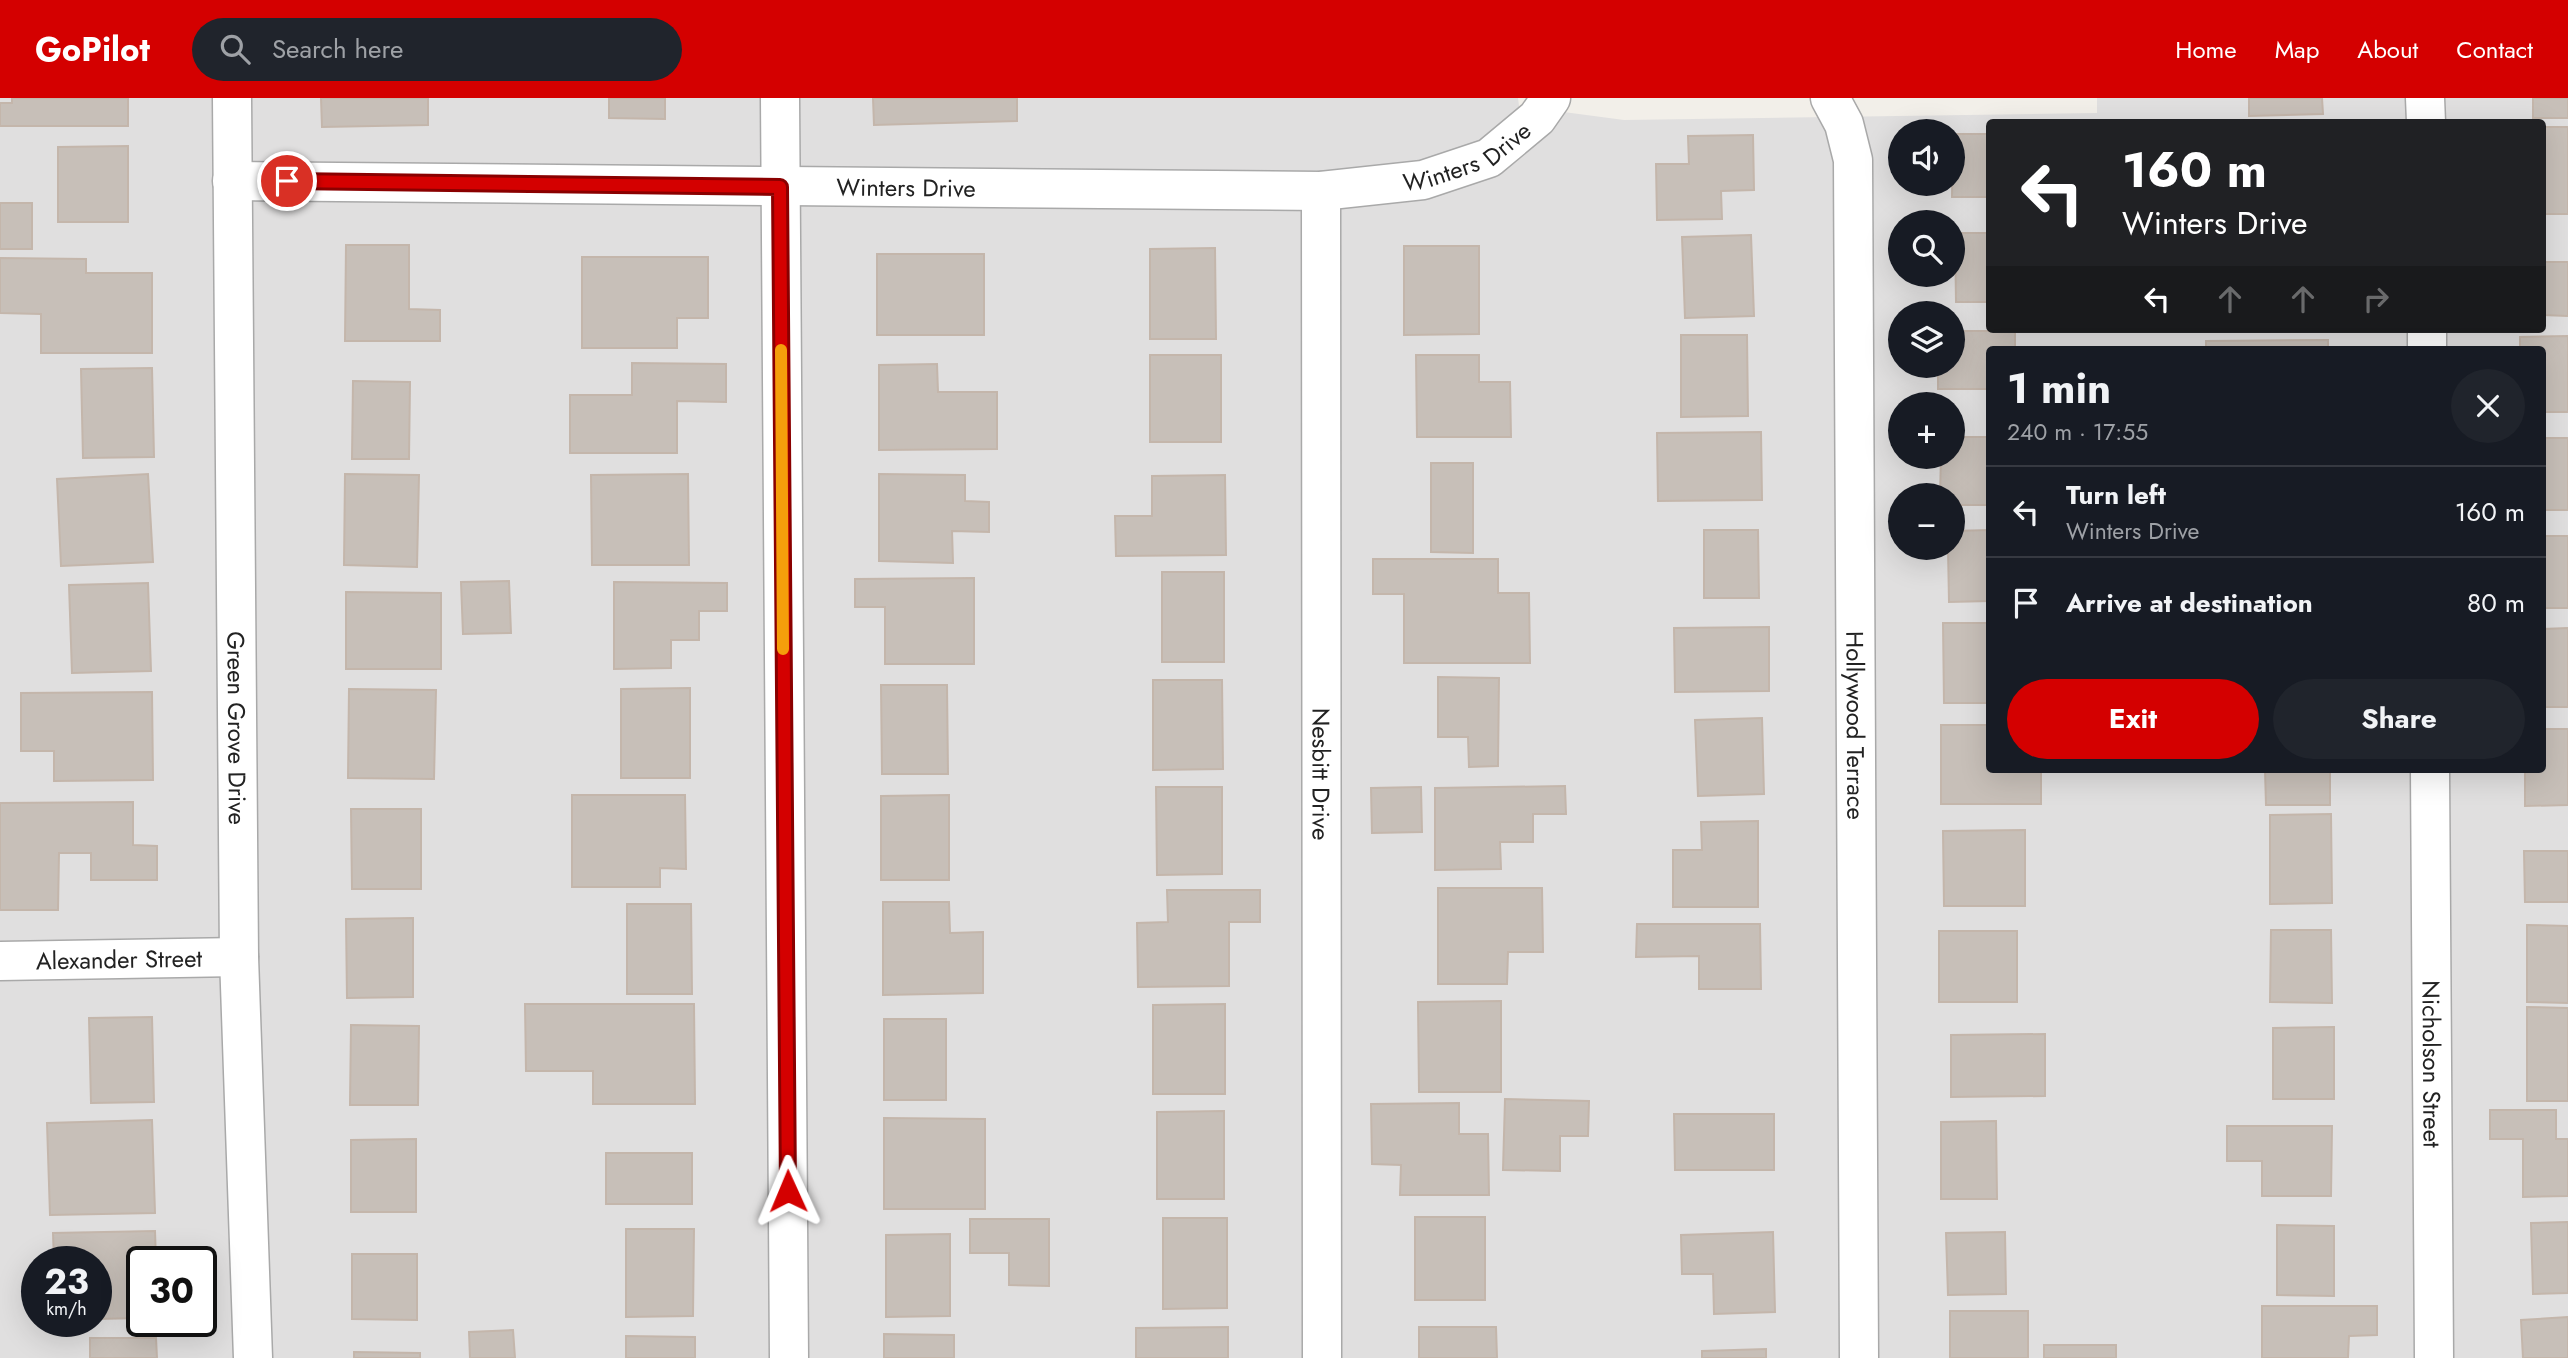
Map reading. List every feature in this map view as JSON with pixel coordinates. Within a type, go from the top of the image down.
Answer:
[{"type":"street","name":"Green Grove Drive","points":[[232,98],[239,957],[253,1358]]},
{"type":"street","points":[[780,98],[789,1358]]},
{"type":"street","name":"Winters Drive","points":[[232,181],[1321,191],[1423,180],[1489,158],[1537,118],[1551,98]]},
{"type":"street","name":"Hollywood Terrace","points":[[1830,98],[1844,124],[1853,160],[1859,1358]]},
{"type":"street","points":[[2426,98],[2426,119]]},
{"type":"street","name":"Nesbitt Drive","points":[[1321,191],[1322,1358]]},
{"type":"street","name":"Nicholson Street","points":[[2430,773],[2434,1358]]},
{"type":"street","name":"Alexander Street","points":[[0,961],[239,957]]},
{"type":"shaded area","points":[[0,98],[1518,98],[1519,106],[1624,120],[2097,113],[2097,98],[2568,98],[2568,1358],[0,1358]]},
{"type":"building","points":[[12,98],[128,98],[128,126],[0,126],[0,103],[12,103]]},
{"type":"building","points":[[321,98],[428,98],[428,125],[322,127]]},
{"type":"building","points":[[609,98],[665,98],[665,119],[609,118]]},
{"type":"building","points":[[873,98],[1017,98],[1017,121],[874,125]]},
{"type":"building","points":[[2249,98],[2322,98],[2323,114],[2249,116]]},
{"type":"building","points":[[2533,98],[2568,98],[2568,118],[2533,118]]},
{"type":"building","points":[[2546,127],[2568,127],[2568,214],[2546,214]]},
{"type":"building","points":[[1965,134],[1986,134],[1986,197],[1952,197],[1965,196]]},
{"type":"building","points":[[1753,135],[1754,190],[1721,191],[1722,219],[1657,220],[1656,164],[1689,164],[1688,136]]},
{"type":"building","points":[[128,146],[128,222],[58,222],[58,147]]},
{"type":"building","points":[[0,203],[32,203],[32,249],[0,249]]},
{"type":"building","points":[[1965,233],[1986,233],[1986,302],[1956,301],[1956,287],[1965,287]]},
{"type":"building","points":[[1751,235],[1754,316],[1685,318],[1682,237]]},
{"type":"building","points":[[346,245],[409,245],[409,309],[440,310],[440,341],[345,341]]},
{"type":"building","points":[[1404,246],[1479,246],[1479,334],[1404,335]]},
{"type":"building","points":[[1215,248],[1216,339],[1150,339],[1150,249]]},
{"type":"building","points":[[877,254],[984,254],[984,335],[877,335]]},
{"type":"building","points":[[582,257],[708,257],[708,318],[677,318],[677,348],[582,348]]},
{"type":"building","points":[[0,258],[86,259],[86,273],[152,273],[152,353],[41,353],[41,314],[0,313]]},
{"type":"building","points":[[2546,262],[2568,262],[2568,316],[2546,315]]},
{"type":"building","points":[[1965,331],[2015,333],[2015,346],[1986,346],[1986,389],[1938,389],[1938,378],[1965,378]]},
{"type":"building","points":[[1681,335],[1747,335],[1748,416],[1681,417]]},
{"type":"building","points":[[2568,336],[2568,412],[2546,412],[2546,346],[2520,346],[2520,337]]},
{"type":"building","points":[[2328,340],[2328,346],[2206,346],[2206,341]]},
{"type":"building","points":[[1150,355],[1221,355],[1221,442],[1150,442]]},
{"type":"building","points":[[1416,355],[1479,355],[1479,382],[1510,382],[1511,437],[1417,437]]},
{"type":"building","points":[[632,363],[726,364],[726,402],[677,401],[677,453],[570,453],[570,395],[632,395]]},
{"type":"building","points":[[937,364],[938,392],[997,392],[997,449],[879,450],[879,365]]},
{"type":"building","points":[[152,368],[154,457],[83,458],[81,369]]},
{"type":"building","points":[[353,381],[410,382],[409,459],[352,459]]},
{"type":"building","points":[[1761,432],[1762,500],[1658,501],[1657,433]]},
{"type":"building","points":[[1965,437],[1986,437],[1986,505],[1965,505],[1965,483],[1940,483],[1941,469],[1965,469]]},
{"type":"building","points":[[2546,438],[2568,438],[2568,510],[2546,510]]},
{"type":"building","points":[[1431,463],[1473,463],[1473,553],[1431,552]]},
{"type":"building","points":[[148,474],[153,562],[61,566],[57,479]]},
{"type":"building","points":[[345,474],[419,475],[417,567],[344,565]]},
{"type":"building","points":[[688,474],[689,565],[592,565],[591,475]]},
{"type":"building","points":[[879,474],[965,475],[965,501],[989,502],[989,532],[952,531],[953,563],[879,561]]},
{"type":"building","points":[[1225,475],[1226,555],[1116,556],[1115,516],[1152,516],[1152,476]]},
{"type":"building","points":[[1704,530],[1758,530],[1759,598],[1704,598]]},
{"type":"building","points":[[1986,530],[1986,601],[1949,602],[1948,560],[1965,560],[1965,531]]},
{"type":"building","points":[[2546,536],[2568,536],[2568,608],[2546,608]]},
{"type":"building","points":[[1373,559],[1498,559],[1498,593],[1529,593],[1530,663],[1404,663],[1404,594],[1373,594]]},
{"type":"building","points":[[1162,572],[1224,572],[1224,662],[1162,662]]},
{"type":"building","points":[[974,578],[974,664],[885,664],[885,607],[855,607],[855,579]]},
{"type":"building","points":[[509,581],[511,633],[463,634],[461,582]]},
{"type":"building","points":[[614,582],[727,583],[727,611],[699,611],[699,640],[671,640],[671,668],[614,669]]},
{"type":"building","points":[[148,583],[151,671],[72,673],[69,585]]},
{"type":"building","points":[[346,592],[441,593],[441,669],[346,669]]},
{"type":"building","points":[[1943,623],[1986,623],[1986,703],[1944,703]]},
{"type":"building","points":[[1769,627],[1769,691],[1675,692],[1674,628]]},
{"type":"building","points":[[2568,628],[2568,707],[2546,707],[2546,629]]},
{"type":"building","points":[[1438,677],[1499,678],[1498,766],[1469,767],[1468,737],[1438,737]]},
{"type":"building","points":[[1153,680],[1222,680],[1223,769],[1153,770]]},
{"type":"building","points":[[881,685],[947,685],[948,774],[882,774]]},
{"type":"building","points":[[690,688],[690,778],[621,778],[621,689]]},
{"type":"building","points":[[349,689],[436,690],[434,779],[348,778]]},
{"type":"building","points":[[152,692],[153,780],[54,781],[54,751],[21,751],[21,693]]},
{"type":"building","points":[[1762,718],[1764,794],[1698,796],[1695,720]]},
{"type":"building","points":[[1941,725],[1986,725],[1986,773],[2041,773],[2041,804],[1941,804]]},
{"type":"building","points":[[2546,729],[2568,729],[2568,805],[2525,806],[2525,773],[2546,773]]},
{"type":"building","points":[[2265,773],[2330,773],[2330,805],[2266,805]]},
{"type":"building","points":[[1565,786],[1566,814],[1533,814],[1533,842],[1500,842],[1501,869],[1435,870],[1435,788]]},
{"type":"building","points":[[1156,787],[1222,787],[1222,874],[1157,875]]},
{"type":"building","points":[[1421,787],[1422,832],[1372,833],[1371,788]]},
{"type":"building","points":[[572,795],[685,795],[686,869],[660,868],[660,887],[572,887]]},
{"type":"building","points":[[949,795],[949,880],[881,880],[881,796]]},
{"type":"building","points":[[133,802],[133,845],[157,846],[157,880],[91,880],[91,853],[59,853],[58,910],[0,910],[0,803]]},
{"type":"building","points":[[351,809],[421,809],[421,889],[352,889]]},
{"type":"building","points":[[2331,814],[2332,903],[2270,904],[2270,815]]},
{"type":"building","points":[[1758,821],[1758,907],[1673,907],[1673,850],[1702,850],[1701,822]]},
{"type":"building","points":[[2025,830],[2025,906],[1944,906],[1943,831]]},
{"type":"building","points":[[2524,851],[2568,851],[2568,902],[2525,902]]},
{"type":"building","points":[[1438,888],[1542,888],[1543,952],[1508,952],[1507,984],[1438,984]]},
{"type":"building","points":[[1167,890],[1260,890],[1260,922],[1229,922],[1229,986],[1138,987],[1137,923],[1168,922]]},
{"type":"building","points":[[883,902],[949,902],[950,933],[983,932],[983,993],[883,995]]},
{"type":"building","points":[[627,904],[691,904],[692,994],[627,994]]},
{"type":"building","points":[[413,918],[413,997],[347,998],[346,919]]},
{"type":"building","points":[[1637,924],[1760,924],[1761,989],[1699,989],[1699,956],[1636,957]]},
{"type":"building","points":[[2527,925],[2568,926],[2568,1003],[2527,1002]]},
{"type":"building","points":[[2271,930],[2331,930],[2332,1003],[2270,1002]]},
{"type":"building","points":[[1939,931],[2017,931],[2017,1002],[1939,1002]]},
{"type":"building","points":[[1501,1001],[1501,1092],[1419,1092],[1418,1002]]},
{"type":"building","points":[[525,1004],[694,1004],[695,1104],[593,1104],[593,1071],[526,1071]]},
{"type":"building","points":[[1225,1004],[1225,1094],[1153,1094],[1153,1005]]},
{"type":"building","points":[[2527,1007],[2568,1008],[2568,1101],[2527,1101]]},
{"type":"building","points":[[152,1017],[154,1102],[91,1103],[89,1018]]},
{"type":"building","points":[[884,1019],[946,1019],[946,1100],[884,1100]]},
{"type":"building","points":[[351,1025],[419,1026],[418,1105],[350,1105]]},
{"type":"building","points":[[2334,1027],[2334,1099],[2273,1099],[2273,1028]]},
{"type":"building","points":[[2045,1034],[2045,1096],[1951,1097],[1951,1035]]},
{"type":"building","points":[[1505,1099],[1589,1101],[1588,1136],[1560,1136],[1560,1171],[1503,1170]]},
{"type":"building","points":[[1459,1103],[1459,1134],[1488,1134],[1489,1195],[1400,1195],[1401,1165],[1372,1164],[1371,1104]]},
{"type":"building","points":[[2490,1110],[2556,1110],[2556,1139],[2568,1139],[2568,1196],[2523,1197],[2523,1139],[2490,1139]]},
{"type":"building","points":[[1224,1111],[1224,1199],[1157,1199],[1157,1112]]},
{"type":"building","points":[[1674,1114],[1774,1114],[1774,1170],[1675,1170]]},
{"type":"building","points":[[884,1118],[985,1119],[985,1209],[884,1209]]},
{"type":"building","points":[[152,1120],[155,1213],[50,1215],[47,1123]]},
{"type":"building","points":[[1996,1121],[1997,1199],[1941,1199],[1941,1122]]},
{"type":"building","points":[[2227,1126],[2332,1126],[2331,1196],[2262,1196],[2262,1161],[2227,1161]]},
{"type":"building","points":[[416,1139],[416,1212],[351,1212],[351,1140]]},
{"type":"building","points":[[606,1153],[692,1153],[692,1204],[606,1204]]},
{"type":"building","points":[[1415,1217],[1485,1217],[1485,1300],[1415,1300]]},
{"type":"building","points":[[1163,1218],[1227,1218],[1227,1308],[1163,1309]]},
{"type":"building","points":[[970,1219],[1049,1219],[1049,1286],[1009,1285],[1009,1253],[970,1253]]},
{"type":"building","points":[[2568,1222],[2568,1293],[2533,1294],[2531,1223]]},
{"type":"building","points":[[2277,1225],[2334,1226],[2334,1296],[2277,1295]]},
{"type":"building","points":[[626,1229],[694,1229],[693,1316],[626,1317]]},
{"type":"building","points":[[155,1231],[155,1246],[126,1246],[126,1318],[112,1319],[112,1246],[53,1246],[53,1233]]},
{"type":"building","points":[[1773,1232],[1775,1312],[1714,1314],[1713,1274],[1682,1274],[1681,1235]]},
{"type":"building","points":[[2005,1232],[2006,1294],[1948,1295],[1946,1233]]},
{"type":"building","points":[[950,1234],[950,1316],[886,1317],[886,1235]]},
{"type":"building","points":[[352,1254],[417,1254],[417,1320],[352,1319]]},
{"type":"building","points":[[2262,1306],[2377,1306],[2377,1335],[2349,1336],[2348,1358],[2262,1358]]},
{"type":"building","points":[[1950,1311],[2028,1311],[2028,1358],[1950,1358]]},
{"type":"building","points":[[2568,1317],[2568,1358],[2523,1358],[2521,1320]]},
{"type":"building","points":[[1228,1327],[1228,1358],[1136,1358],[1136,1328]]},
{"type":"building","points":[[1419,1327],[1496,1327],[1497,1358],[1419,1358]]},
{"type":"building","points":[[513,1330],[515,1358],[470,1358],[469,1332]]},
{"type":"building","points":[[884,1334],[954,1335],[954,1358],[884,1358]]},
{"type":"building","points":[[626,1336],[695,1337],[695,1358],[626,1358]]},
{"type":"building","points":[[90,1338],[156,1338],[157,1358],[90,1358]]},
{"type":"building","points":[[2044,1345],[2116,1345],[2116,1358],[2044,1358]]},
{"type":"building","points":[[1766,1349],[1766,1358],[1702,1358],[1702,1351]]},
{"type":"building","points":[[354,1352],[420,1353],[420,1358],[354,1358]]},
{"type":"slow traffic","points":[[781,350],[783,649]]},
{"type":"route","points":[[287,181],[780,187],[788,1191]]}]
